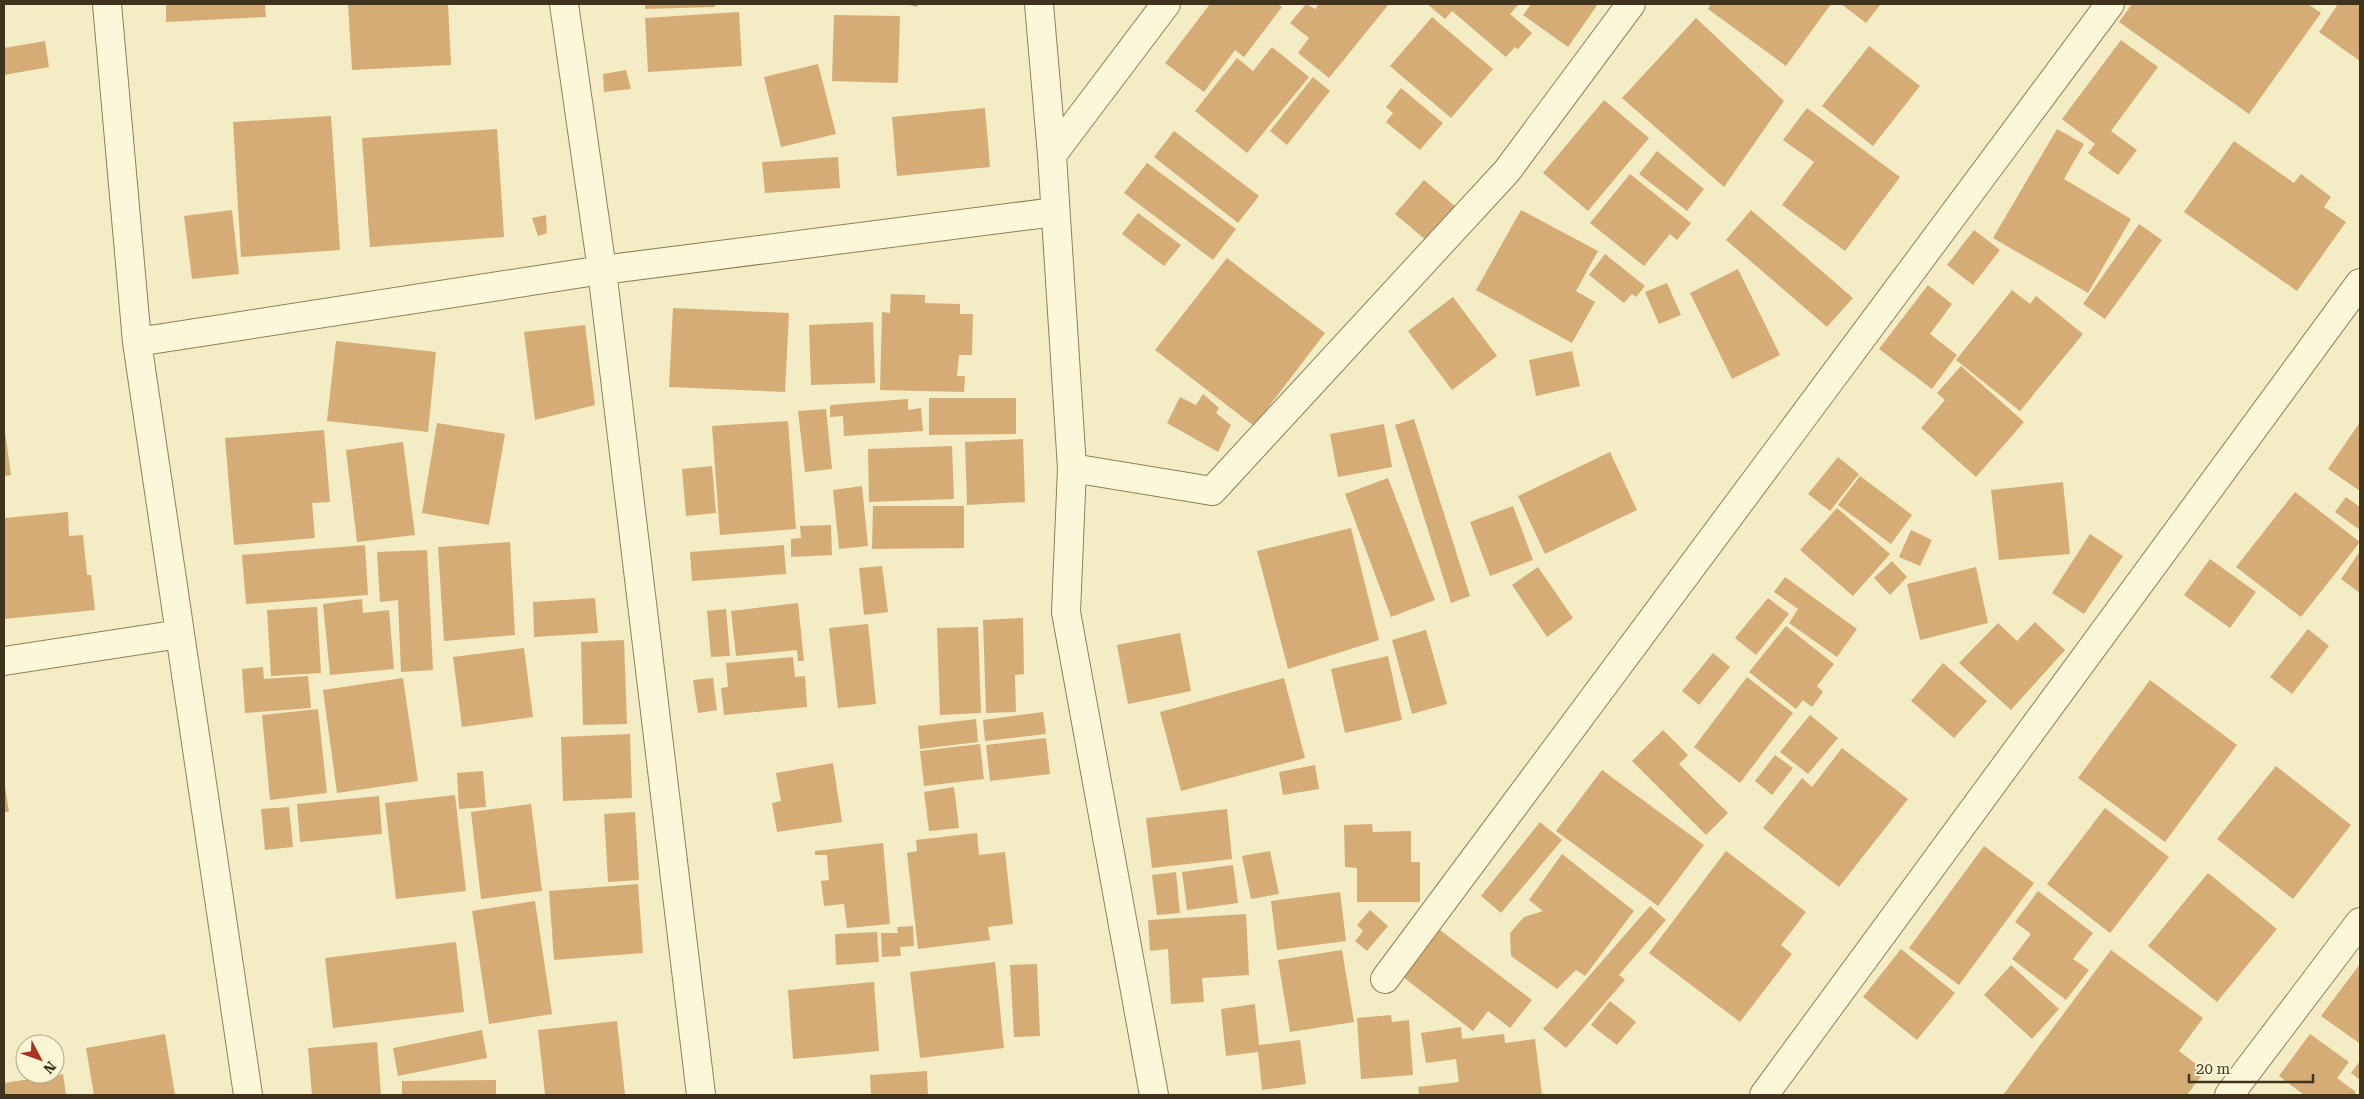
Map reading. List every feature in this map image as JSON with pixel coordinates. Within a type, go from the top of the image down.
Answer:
[{"type":"street","points":[[107,4],[137,342],[248,1095]]},
{"type":"street","points":[[564,4],[602,270],[701,1095]]},
{"type":"street","points":[[1039,4],[1052,155],[1072,468],[1066,612],[1154,1095]]},
{"type":"street","points":[[1052,155],[1166,4]]},
{"type":"street","points":[[1072,468],[1212,491],[1507,171],[1631,4]]},
{"type":"street","points":[[1385,979],[2110,4]]},
{"type":"street","points":[[137,342],[602,270],[1055,212]]},
{"type":"street","points":[[1764,1095],[2360,283]]},
{"type":"street","points":[[4,662],[180,634]]},
{"type":"street","points":[[2229,1095],[2360,922]]},
{"type":"building","points":[[166,4],[265,4],[266,17],[166,22]]},
{"type":"building","points":[[348,4],[448,4],[451,65],[352,70]]},
{"type":"building","points":[[645,4],[715,4],[715,7],[645,9]]},
{"type":"building","points":[[905,4],[918,4],[917,7]]},
{"type":"building","points":[[1210,4],[1277,4],[1282,7],[1244,57],[1235,50],[1204,92],[1165,63]]},
{"type":"building","points":[[1306,4],[1315,9],[1319,4],[1389,4],[1329,78],[1298,53],[1309,38],[1290,23]]},
{"type":"building","points":[[1427,4],[1519,4],[1510,14],[1532,33],[1518,49],[1515,47],[1506,57],[1452,11],[1445,19]]},
{"type":"building","points":[[1531,4],[1598,4],[1568,47],[1523,15]]},
{"type":"building","points":[[1711,4],[1831,4],[1786,66],[1708,9]]},
{"type":"building","points":[[1841,4],[1881,4],[1866,23]]},
{"type":"building","points":[[2132,4],[2308,4],[2321,13],[2249,114],[2119,22]]},
{"type":"building","points":[[2338,4],[2360,4],[2360,61],[2319,32]]},
{"type":"building","points":[[739,12],[742,66],[648,72],[645,18]]},
{"type":"building","points":[[834,15],[900,16],[898,83],[832,81]]},
{"type":"building","points":[[1432,17],[1493,69],[1451,118],[1390,66]]},
{"type":"building","points":[[1696,18],[1784,101],[1724,187],[1622,98]]},
{"type":"building","points":[[2121,40],[2158,67],[2111,131],[2137,150],[2118,175],[2088,153],[2095,144],[2062,119]]},
{"type":"building","points":[[45,41],[49,67],[4,75],[4,48]]},
{"type":"building","points":[[1869,46],[1920,86],[1873,146],[1822,106]]},
{"type":"building","points":[[1272,47],[1309,77],[1247,153],[1195,111],[1237,58],[1253,71]]},
{"type":"building","points":[[818,64],[836,134],[781,147],[764,77]]},
{"type":"building","points":[[626,70],[631,89],[604,92],[603,74]]},
{"type":"building","points":[[1313,77],[1330,91],[1287,145],[1270,131]]},
{"type":"building","points":[[1401,88],[1443,123],[1420,150],[1386,122],[1393,113],[1386,107]]},
{"type":"building","points":[[1604,100],[1649,138],[1588,211],[1543,173]]},
{"type":"building","points":[[985,108],[990,167],[897,176],[892,117]]},
{"type":"building","points":[[1807,108],[1900,177],[1845,251],[1782,205],[1814,162],[1783,140]]},
{"type":"building","points":[[331,116],[340,250],[241,257],[233,122]]},
{"type":"building","points":[[497,129],[504,237],[370,247],[362,138]]},
{"type":"building","points":[[2057,129],[2084,144],[2064,179],[2131,219],[2088,293],[1993,238]]},
{"type":"building","points":[[1174,131],[1259,196],[1238,223],[1154,157]]},
{"type":"building","points":[[2234,141],[2294,183],[2301,174],[2331,197],[2324,207],[2346,222],[2297,291],[2184,212]]},
{"type":"building","points":[[1657,151],[1704,189],[1687,211],[1639,174]]},
{"type":"building","points":[[838,157],[840,188],[765,193],[762,162]]},
{"type":"building","points":[[1147,163],[1236,229],[1213,260],[1124,193]]},
{"type":"building","points":[[1630,174],[1691,223],[1677,240],[1670,234],[1644,266],[1590,223]]},
{"type":"building","points":[[1424,180],[1456,207],[1427,241],[1395,214]]},
{"type":"building","points":[[232,210],[239,274],[192,279],[184,216]]},
{"type":"building","points":[[1521,210],[1598,251],[1576,291],[1595,302],[1572,343],[1476,290]]},
{"type":"building","points":[[1751,210],[1853,298],[1827,327],[1726,240]]},
{"type":"building","points":[[1138,213],[1181,245],[1164,266],[1122,234]]},
{"type":"building","points":[[546,215],[547,233],[538,236],[532,218]]},
{"type":"building","points":[[2139,224],[2162,240],[2105,319],[2083,304]]},
{"type":"building","points":[[1974,230],[2000,250],[1973,285],[1947,265]]},
{"type":"building","points":[[1605,254],[1645,286],[1636,297],[1632,294],[1624,303],[1589,275]]},
{"type":"building","points":[[1227,258],[1325,333],[1254,426],[1155,350]]},
{"type":"building","points":[[1738,269],[1780,355],[1732,379],[1690,293]]},
{"type":"building","points":[[1667,283],[1681,315],[1659,324],[1645,292]]},
{"type":"building","points":[[1928,285],[1952,304],[1930,334],[1957,355],[1932,389],[1879,349]]},
{"type":"building","points":[[2012,290],[2030,304],[2036,296],[2083,334],[2020,411],[1956,360]]},
{"type":"building","points":[[891,294],[925,295],[925,303],[960,304],[960,314],[973,314],[972,355],[959,355],[957,376],[965,376],[964,392],[880,390],[882,312],[890,313]]},
{"type":"building","points":[[1453,297],[1497,356],[1452,390],[1408,331]]},
{"type":"building","points":[[673,308],[789,313],[785,392],[669,387]]},
{"type":"building","points":[[873,322],[875,383],[811,385],[809,325]]},
{"type":"building","points":[[585,325],[595,405],[535,420],[524,332]]},
{"type":"building","points":[[336,341],[436,352],[428,432],[327,421]]},
{"type":"building","points":[[1572,351],[1580,386],[1536,396],[1529,360]]},
{"type":"building","points":[[1961,366],[2024,422],[1976,477],[1921,428],[1945,400],[1937,393]]},
{"type":"building","points":[[1203,394],[1219,408],[1216,413],[1231,425],[1218,452],[1167,423],[1180,397],[1196,405]]},
{"type":"building","points":[[929,398],[1016,398],[1016,434],[929,435]]},
{"type":"building","points":[[908,399],[908,410],[921,408],[923,431],[844,436],[843,416],[830,417],[830,405]]},
{"type":"building","points":[[826,409],[832,469],[805,472],[798,411]]},
{"type":"building","points":[[1414,419],[1470,596],[1451,603],[1395,425]]},
{"type":"building","points":[[788,421],[796,529],[720,535],[712,426]]},
{"type":"building","points":[[2360,422],[2360,491],[2328,469]]},
{"type":"building","points":[[437,423],[505,434],[489,525],[422,513]]},
{"type":"building","points":[[1384,424],[1392,467],[1338,477],[1330,434]]},
{"type":"building","points":[[4,425],[11,475],[4,476]]},
{"type":"building","points":[[324,430],[330,502],[312,503],[315,538],[234,545],[225,438]]},
{"type":"building","points":[[1023,439],[1025,502],[967,505],[965,442]]},
{"type":"building","points":[[403,442],[415,535],[357,542],[346,450]]},
{"type":"building","points":[[952,446],[954,499],[869,502],[868,449]]},
{"type":"building","points":[[1610,452],[1637,510],[1545,554],[1518,496]]},
{"type":"building","points":[[1838,457],[1859,474],[1830,511],[1808,494]]},
{"type":"building","points":[[712,466],[716,513],[686,516],[682,469]]},
{"type":"building","points":[[1860,476],[1912,515],[1891,544],[1838,505]]},
{"type":"building","points":[[1388,478],[1435,600],[1391,617],[1345,494]]},
{"type":"building","points":[[2063,482],[2070,554],[1999,560],[1991,490]]},
{"type":"building","points":[[862,486],[868,546],[839,549],[833,490]]},
{"type":"building","points":[[2295,492],[2360,542],[2301,617],[2236,567]]},
{"type":"building","points":[[2346,497],[2360,507],[2360,530],[2335,512]]},
{"type":"building","points":[[873,506],[964,506],[964,548],[872,549]]},
{"type":"building","points":[[1513,506],[1533,560],[1490,576],[1470,522]]},
{"type":"building","points":[[1837,508],[1890,554],[1853,596],[1800,550]]},
{"type":"building","points":[[68,512],[69,536],[83,535],[87,575],[91,575],[95,610],[4,619],[4,518]]},
{"type":"building","points":[[831,525],[832,555],[791,557],[791,539],[801,538],[800,526]]},
{"type":"building","points":[[1351,528],[1379,640],[1288,669],[1257,551]]},
{"type":"building","points":[[1911,530],[1932,540],[1920,566],[1899,557]]},
{"type":"building","points":[[2090,534],[2123,556],[2084,614],[2052,593]]},
{"type":"building","points":[[510,542],[515,635],[444,641],[438,547]]},
{"type":"building","points":[[365,545],[368,595],[246,604],[242,555]]},
{"type":"building","points":[[784,545],[786,574],[692,581],[690,552]]},
{"type":"building","points":[[427,550],[433,670],[401,672],[398,600],[380,602],[377,552]]},
{"type":"building","points":[[2360,551],[2360,593],[2341,579]]},
{"type":"building","points":[[2210,559],[2256,592],[2230,628],[2184,595]]},
{"type":"building","points":[[1892,561],[1907,577],[1890,595],[1874,578]]},
{"type":"building","points":[[882,566],[888,612],[864,615],[859,568]]},
{"type":"building","points":[[1538,567],[1573,618],[1547,637],[1512,585]]},
{"type":"building","points":[[1976,567],[1988,623],[1920,640],[1907,584]]},
{"type":"building","points":[[1785,577],[1857,629],[1837,657],[1789,623],[1798,609],[1774,592]]},
{"type":"building","points":[[595,598],[598,633],[534,637],[533,602]]},
{"type":"building","points":[[1768,598],[1789,614],[1756,655],[1735,638]]},
{"type":"building","points":[[362,599],[363,613],[389,610],[394,669],[330,675],[323,604]]},
{"type":"building","points":[[798,603],[804,661],[798,661],[797,650],[736,656],[731,611]]},
{"type":"building","points":[[317,607],[321,673],[271,676],[267,610]]},
{"type":"building","points":[[726,609],[730,656],[711,657],[707,611]]},
{"type":"building","points":[[1023,618],[1024,674],[1015,675],[1016,712],[986,713],[983,620]]},
{"type":"building","points":[[2035,622],[2065,650],[2011,710],[1959,663],[1998,623],[2017,641]]},
{"type":"building","points":[[868,624],[876,704],[838,708],[829,628]]},
{"type":"building","points":[[1786,626],[1834,664],[1817,686],[1823,692],[1812,707],[1803,700],[1796,709],[1749,672]]},
{"type":"building","points":[[978,627],[981,713],[940,715],[937,628]]},
{"type":"building","points":[[2308,629],[2329,646],[2292,694],[2270,677]]},
{"type":"building","points":[[1426,630],[1447,704],[1412,714],[1392,640]]},
{"type":"building","points":[[1180,633],[1191,691],[1128,704],[1117,645]]},
{"type":"building","points":[[624,640],[627,724],[583,725],[581,642]]},
{"type":"building","points":[[524,648],[533,717],[462,727],[453,657]]},
{"type":"building","points":[[1713,653],[1730,667],[1699,705],[1682,691]]},
{"type":"building","points":[[1388,656],[1402,720],[1345,733],[1331,669]]},
{"type":"building","points":[[793,657],[795,677],[805,676],[807,707],[724,715],[721,688],[728,687],[726,663]]},
{"type":"building","points":[[1943,663],[1987,701],[1954,738],[1911,701]]},
{"type":"building","points":[[263,667],[264,679],[308,676],[311,708],[245,713],[242,669]]},
{"type":"building","points":[[1747,677],[1793,713],[1740,783],[1694,747]]},
{"type":"building","points":[[403,678],[418,781],[337,793],[323,690]]},
{"type":"building","points":[[713,678],[717,710],[698,713],[693,680]]},
{"type":"building","points":[[1284,678],[1305,758],[1181,791],[1160,712]]},
{"type":"building","points":[[2150,680],[2237,745],[2165,842],[2078,778]]},
{"type":"building","points":[[318,709],[327,793],[270,800],[262,715]]},
{"type":"building","points":[[1043,712],[1046,734],[985,741],[983,720]]},
{"type":"building","points":[[1810,715],[1838,738],[1808,774],[1780,752]]},
{"type":"building","points":[[976,719],[978,742],[920,749],[918,726]]},
{"type":"building","points":[[1663,730],[1688,755],[1679,764],[1728,813],[1706,835],[1632,761]]},
{"type":"building","points":[[630,734],[632,798],[563,801],[561,737]]},
{"type":"building","points":[[1046,738],[1050,774],[990,781],[986,745]]},
{"type":"building","points":[[980,744],[984,779],[924,786],[920,751]]},
{"type":"building","points":[[1842,748],[1908,799],[1839,887],[1763,828],[1802,778],[1812,787]]},
{"type":"building","points":[[1775,755],[1793,768],[1772,795],[1755,781]]},
{"type":"building","points":[[833,763],[842,822],[777,832],[772,803],[781,801],[776,773]]},
{"type":"building","points":[[1315,765],[1319,789],[1283,795],[1279,772]]},
{"type":"building","points":[[2276,766],[2351,825],[2293,899],[2217,839]]},
{"type":"building","points":[[1602,770],[1704,845],[1658,906],[1556,831]]},
{"type":"building","points":[[483,771],[486,807],[459,809],[457,773]]},
{"type":"building","points":[[4,780],[9,812],[4,812]]},
{"type":"building","points":[[954,787],[959,828],[929,831],[924,792]]},
{"type":"building","points":[[455,795],[466,891],[396,899],[385,803]]},
{"type":"building","points":[[379,796],[382,834],[300,842],[297,804]]},
{"type":"building","points":[[531,804],[542,891],[481,899],[471,812]]},
{"type":"building","points":[[289,807],[293,847],[265,850],[261,809]]},
{"type":"building","points":[[2105,808],[2169,857],[2110,933],[2047,884]]},
{"type":"building","points":[[1227,809],[1232,859],[1152,868],[1146,818]]},
{"type":"building","points":[[635,812],[639,880],[608,882],[604,814]]},
{"type":"building","points":[[1540,822],[1562,840],[1501,913],[1481,896]]},
{"type":"building","points":[[1372,824],[1373,832],[1411,831],[1411,862],[1420,862],[1420,902],[1357,902],[1357,868],[1345,867],[1344,825]]},
{"type":"building","points":[[977,833],[979,855],[1005,852],[1013,924],[988,927],[990,940],[918,949],[907,853],[917,851],[916,840]]},
{"type":"building","points":[[883,843],[890,924],[847,928],[844,904],[824,906],[821,881],[829,880],[827,855],[815,855],[815,851]]},
{"type":"building","points":[[1984,846],[2034,883],[1959,985],[1909,948]]},
{"type":"building","points":[[1270,851],[1279,894],[1251,899],[1242,856]]},
{"type":"building","points":[[1726,851],[1806,912],[1781,945],[1792,954],[1740,1022],[1649,953]]},
{"type":"building","points":[[1562,854],[1634,911],[1585,976],[1576,970],[1557,989],[1511,956],[1510,933],[1524,917],[1543,911],[1529,900]]},
{"type":"building","points":[[1233,865],[1238,903],[1187,910],[1182,872]]},
{"type":"building","points":[[1176,872],[1180,913],[1157,915],[1152,875]]},
{"type":"building","points":[[2208,873],[2277,929],[2217,1002],[2148,946]]},
{"type":"building","points":[[638,884],[643,953],[554,960],[549,891]]},
{"type":"building","points":[[2038,891],[2093,933],[2073,959],[2089,970],[2066,1000],[2012,959],[2031,934],[2015,922]]},
{"type":"building","points":[[1340,892],[1346,941],[1277,950],[1271,901]]},
{"type":"building","points":[[535,901],[552,1014],[489,1024],[472,911]]},
{"type":"building","points":[[1650,906],[1666,920],[1619,975],[1625,980],[1566,1048],[1543,1029]]},
{"type":"building","points":[[1370,910],[1388,926],[1367,951],[1355,941],[1363,931],[1357,925]]},
{"type":"building","points":[[1246,914],[1249,975],[1202,978],[1204,1002],[1171,1004],[1168,949],[1150,951],[1148,920]]},
{"type":"building","points":[[913,926],[914,946],[900,947],[901,956],[882,957],[881,933],[898,933],[897,927]]},
{"type":"building","points":[[1440,930],[1532,1000],[1510,1028],[1488,1011],[1473,1031],[1403,977]]},
{"type":"building","points":[[877,932],[879,962],[836,965],[835,934]]},
{"type":"building","points":[[456,942],[464,1012],[333,1028],[325,958]]},
{"type":"building","points":[[1901,949],[1955,993],[1917,1040],[1863,997]]},
{"type":"building","points":[[1342,950],[1354,1022],[1290,1032],[1278,960]]},
{"type":"building","points":[[2111,950],[2203,1018],[2179,1051],[2205,1071],[2187,1095],[2003,1095]]},
{"type":"building","points":[[995,962],[1004,1048],[920,1058],[910,972]]},
{"type":"building","points":[[1037,964],[1040,1036],[1014,1037],[1010,965]]},
{"type":"building","points":[[2360,964],[2360,1041],[2359,1043],[2321,1016]]},
{"type":"building","points":[[2011,965],[2059,1009],[2032,1039],[1984,995]]},
{"type":"building","points":[[874,982],[879,1051],[793,1059],[788,990]]},
{"type":"building","points":[[1610,1001],[1636,1022],[1617,1045],[1591,1025]]},
{"type":"building","points":[[1255,1004],[1259,1045],[1300,1040],[1306,1084],[1262,1090],[1258,1052],[1226,1056],[1221,1009]]},
{"type":"building","points":[[1391,1015],[1392,1022],[1409,1020],[1413,1075],[1361,1079],[1357,1018]]},
{"type":"building","points":[[617,1021],[625,1095],[545,1095],[538,1030]]},
{"type":"building","points":[[1461,1027],[1462,1039],[1504,1034],[1505,1043],[1535,1039],[1542,1095],[1419,1095],[1418,1087],[1459,1082],[1456,1059],[1426,1063],[1421,1033]]},
{"type":"building","points":[[482,1030],[487,1058],[398,1076],[393,1048]]},
{"type":"building","points":[[165,1034],[175,1095],[94,1095],[86,1048]]},
{"type":"building","points":[[2310,1034],[2349,1062],[2337,1078],[2356,1092],[2354,1095],[2304,1095],[2279,1076]]},
{"type":"building","points":[[377,1042],[381,1094],[312,1095],[308,1048]]},
{"type":"building","points":[[2360,1061],[2360,1080],[2351,1073]]},
{"type":"building","points":[[927,1071],[928,1095],[871,1095],[870,1075]]},
{"type":"building","points":[[496,1080],[496,1095],[402,1095],[402,1081]]},
{"type":"building","points":[[15,1081],[15,1084],[64,1084],[66,1095],[4,1095],[4,1083]]}]
